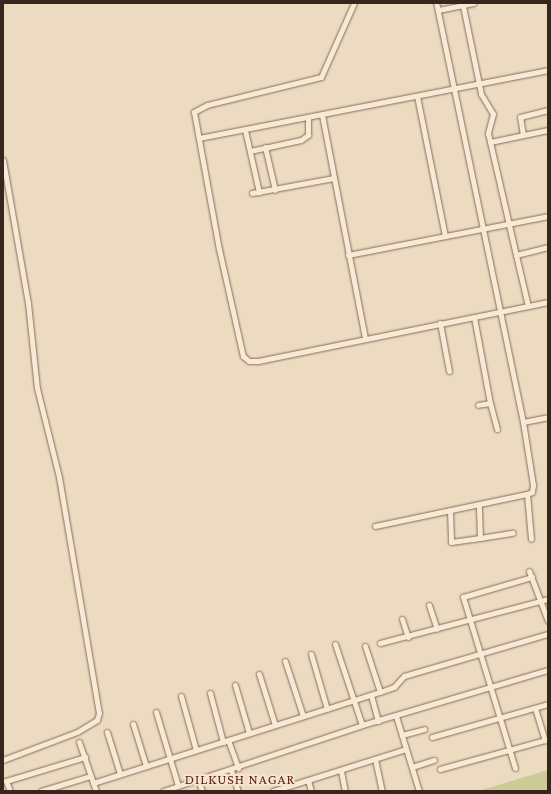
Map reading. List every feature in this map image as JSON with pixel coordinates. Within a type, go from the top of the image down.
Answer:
[{"type":"street","points":[[354,3],[321,77],[198,108],[194,116],[219,249],[243,356],[249,361],[258,361],[548,302]]},
{"type":"street","points":[[375,526],[527,494],[532,492],[533,485],[523,422],[436,3]]},
{"type":"street","points":[[438,10],[473,3]]},
{"type":"street","points":[[463,6],[483,100],[493,114],[488,133],[507,224],[528,306]]},
{"type":"street","points":[[199,138],[454,88],[480,85],[548,70]]},
{"type":"street","points":[[417,96],[445,236]]},
{"type":"street","points":[[523,135],[520,117],[548,110]]},
{"type":"street","points":[[322,115],[364,339]]},
{"type":"street","points":[[250,151],[306,138],[308,117]]},
{"type":"street","points":[[246,130],[259,192]]},
{"type":"street","points":[[490,142],[548,130]]},
{"type":"street","points":[[266,147],[275,190]]},
{"type":"street","points":[[3,160],[28,303],[37,388],[59,477],[99,713],[97,720],[77,732],[3,760]]},
{"type":"street","points":[[252,193],[334,178]]},
{"type":"street","points":[[348,255],[548,216]]},
{"type":"street","points":[[516,255],[548,247]]},
{"type":"street","points":[[474,317],[490,403],[497,429]]},
{"type":"street","points":[[440,323],[449,371]]},
{"type":"street","points":[[478,406],[490,403]]},
{"type":"street","points":[[523,422],[548,417]]},
{"type":"street","points":[[527,494],[531,539]]},
{"type":"street","points":[[479,505],[480,538]]},
{"type":"street","points":[[450,510],[451,542],[513,533]]},
{"type":"street","points":[[529,571],[542,601],[548,621]]},
{"type":"street","points":[[515,768],[463,597],[532,577]]},
{"type":"street","points":[[380,643],[548,599]]},
{"type":"street","points":[[429,605],[437,629]]},
{"type":"street","points":[[402,619],[408,636]]},
{"type":"street","points":[[93,783],[380,692],[394,687],[404,676],[480,652],[548,634]]},
{"type":"street","points":[[335,644],[362,725]]},
{"type":"street","points":[[365,646],[380,692]]},
{"type":"street","points":[[310,654],[327,709]]},
{"type":"street","points":[[285,661],[303,716]]},
{"type":"street","points":[[163,791],[238,768],[362,725],[548,670]]},
{"type":"street","points":[[260,674],[275,725]]},
{"type":"street","points":[[235,685],[249,733]]},
{"type":"street","points":[[210,693],[225,741],[238,768]]},
{"type":"street","points":[[371,695],[378,721]]},
{"type":"street","points":[[181,696],[196,750]]},
{"type":"street","points":[[432,737],[500,719],[548,704]]},
{"type":"street","points":[[440,769],[546,740],[534,708]]},
{"type":"street","points":[[156,712],[178,786]]},
{"type":"street","points":[[396,716],[419,791]]},
{"type":"street","points":[[133,724],[146,766]]},
{"type":"street","points":[[402,735],[424,728]]},
{"type":"street","points":[[107,732],[120,774]]},
{"type":"street","points":[[79,742],[96,791]]},
{"type":"street","points":[[275,791],[406,749]]},
{"type":"street","points":[[10,791],[6,781],[85,757]]},
{"type":"street","points":[[374,759],[382,791]]},
{"type":"street","points":[[412,767],[434,760]]},
{"type":"street","points":[[231,770],[238,791]]},
{"type":"street","points":[[341,771],[345,791]]},
{"type":"street","points":[[41,791],[90,776]]},
{"type":"street","points":[[198,780],[202,791]]},
{"type":"street","points":[[308,780],[311,791]]},
{"type":"green space","points":[[548,770],[548,791],[478,791]]},
{"type":"district","name":"DILKUSH NAGAR","points":[[240,779]]}]
